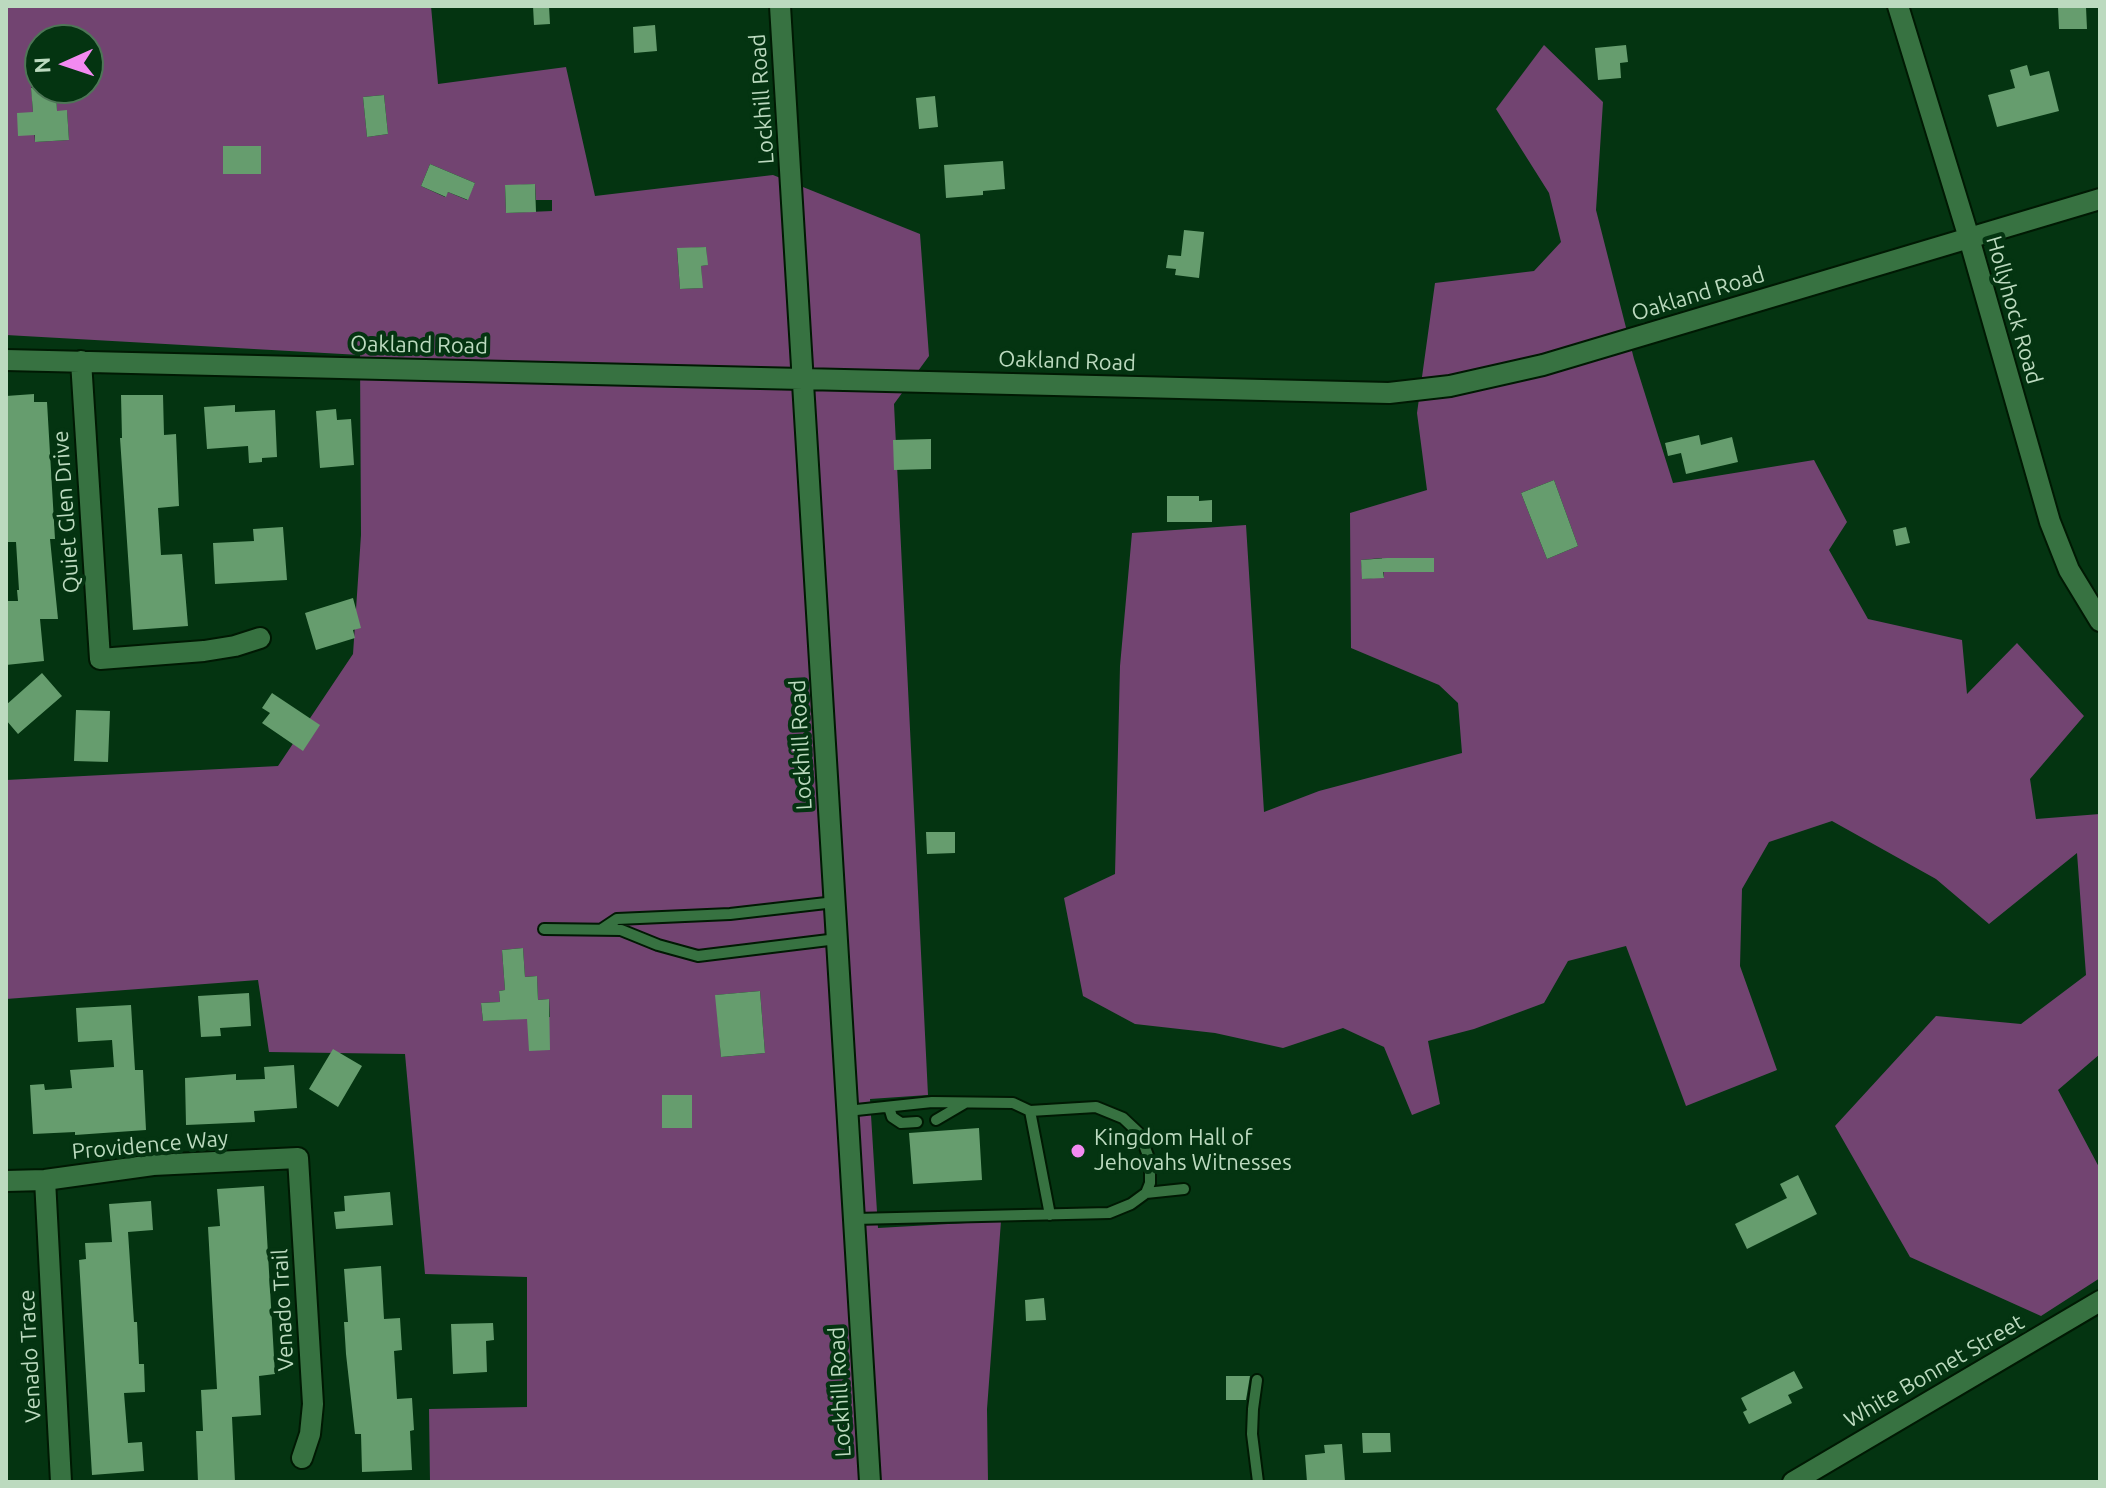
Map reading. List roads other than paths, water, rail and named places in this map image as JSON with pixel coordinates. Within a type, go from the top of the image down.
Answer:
[{"type":"street","name":"Lockhill Road","points":[[780,6],[870,1482]]},
{"type":"street","name":"Hollyhock Road","points":[[1898,6],[1969,238],[2050,522],[2069,570],[2100,621]]},
{"type":"street","name":"Oakland Road","points":[[6,360],[1389,393],[1450,386],[1543,365],[2100,199]]},
{"type":"street","name":"Quiet Glen Drive","points":[[81,361],[100,659],[204,651],[260,638]]},
{"type":"street","name":"Providence Way","points":[[6,1181],[45,1180],[153,1165],[298,1158]]},
{"type":"street","name":"Venado Trail","points":[[298,1158],[313,1404],[310,1434],[302,1458]]},
{"type":"street","name":"Venado Trace","points":[[45,1180],[61,1482]]},
{"type":"street","name":"White Bonnet Street","points":[[1793,1482],[2100,1301]]},
{"type":"lane","points":[[602,929],[617,919],[730,914],[835,902]]},
{"type":"lane","points":[[544,929],[621,930],[698,956],[837,939]]},
{"type":"lane","points":[[847,1111],[932,1102],[1013,1103],[1030,1111],[1096,1107],[1123,1118],[1140,1134],[1150,1161],[1150,1183],[1146,1193]]},
{"type":"lane","points":[[936,1120],[965,1103]]},
{"type":"lane","points":[[889,1107],[892,1117],[901,1123],[917,1122]]},
{"type":"lane","points":[[1030,1111],[1050,1215]]},
{"type":"lane","points":[[854,1219],[1109,1213],[1131,1204],[1146,1193],[1184,1189]]},
{"type":"lane","points":[[1257,1380],[1252,1434],[1258,1482]]},
{"type":"place","name":"Kingdom Hall of Jehovahs Witnesses","points":[[1078,1151]]}]
